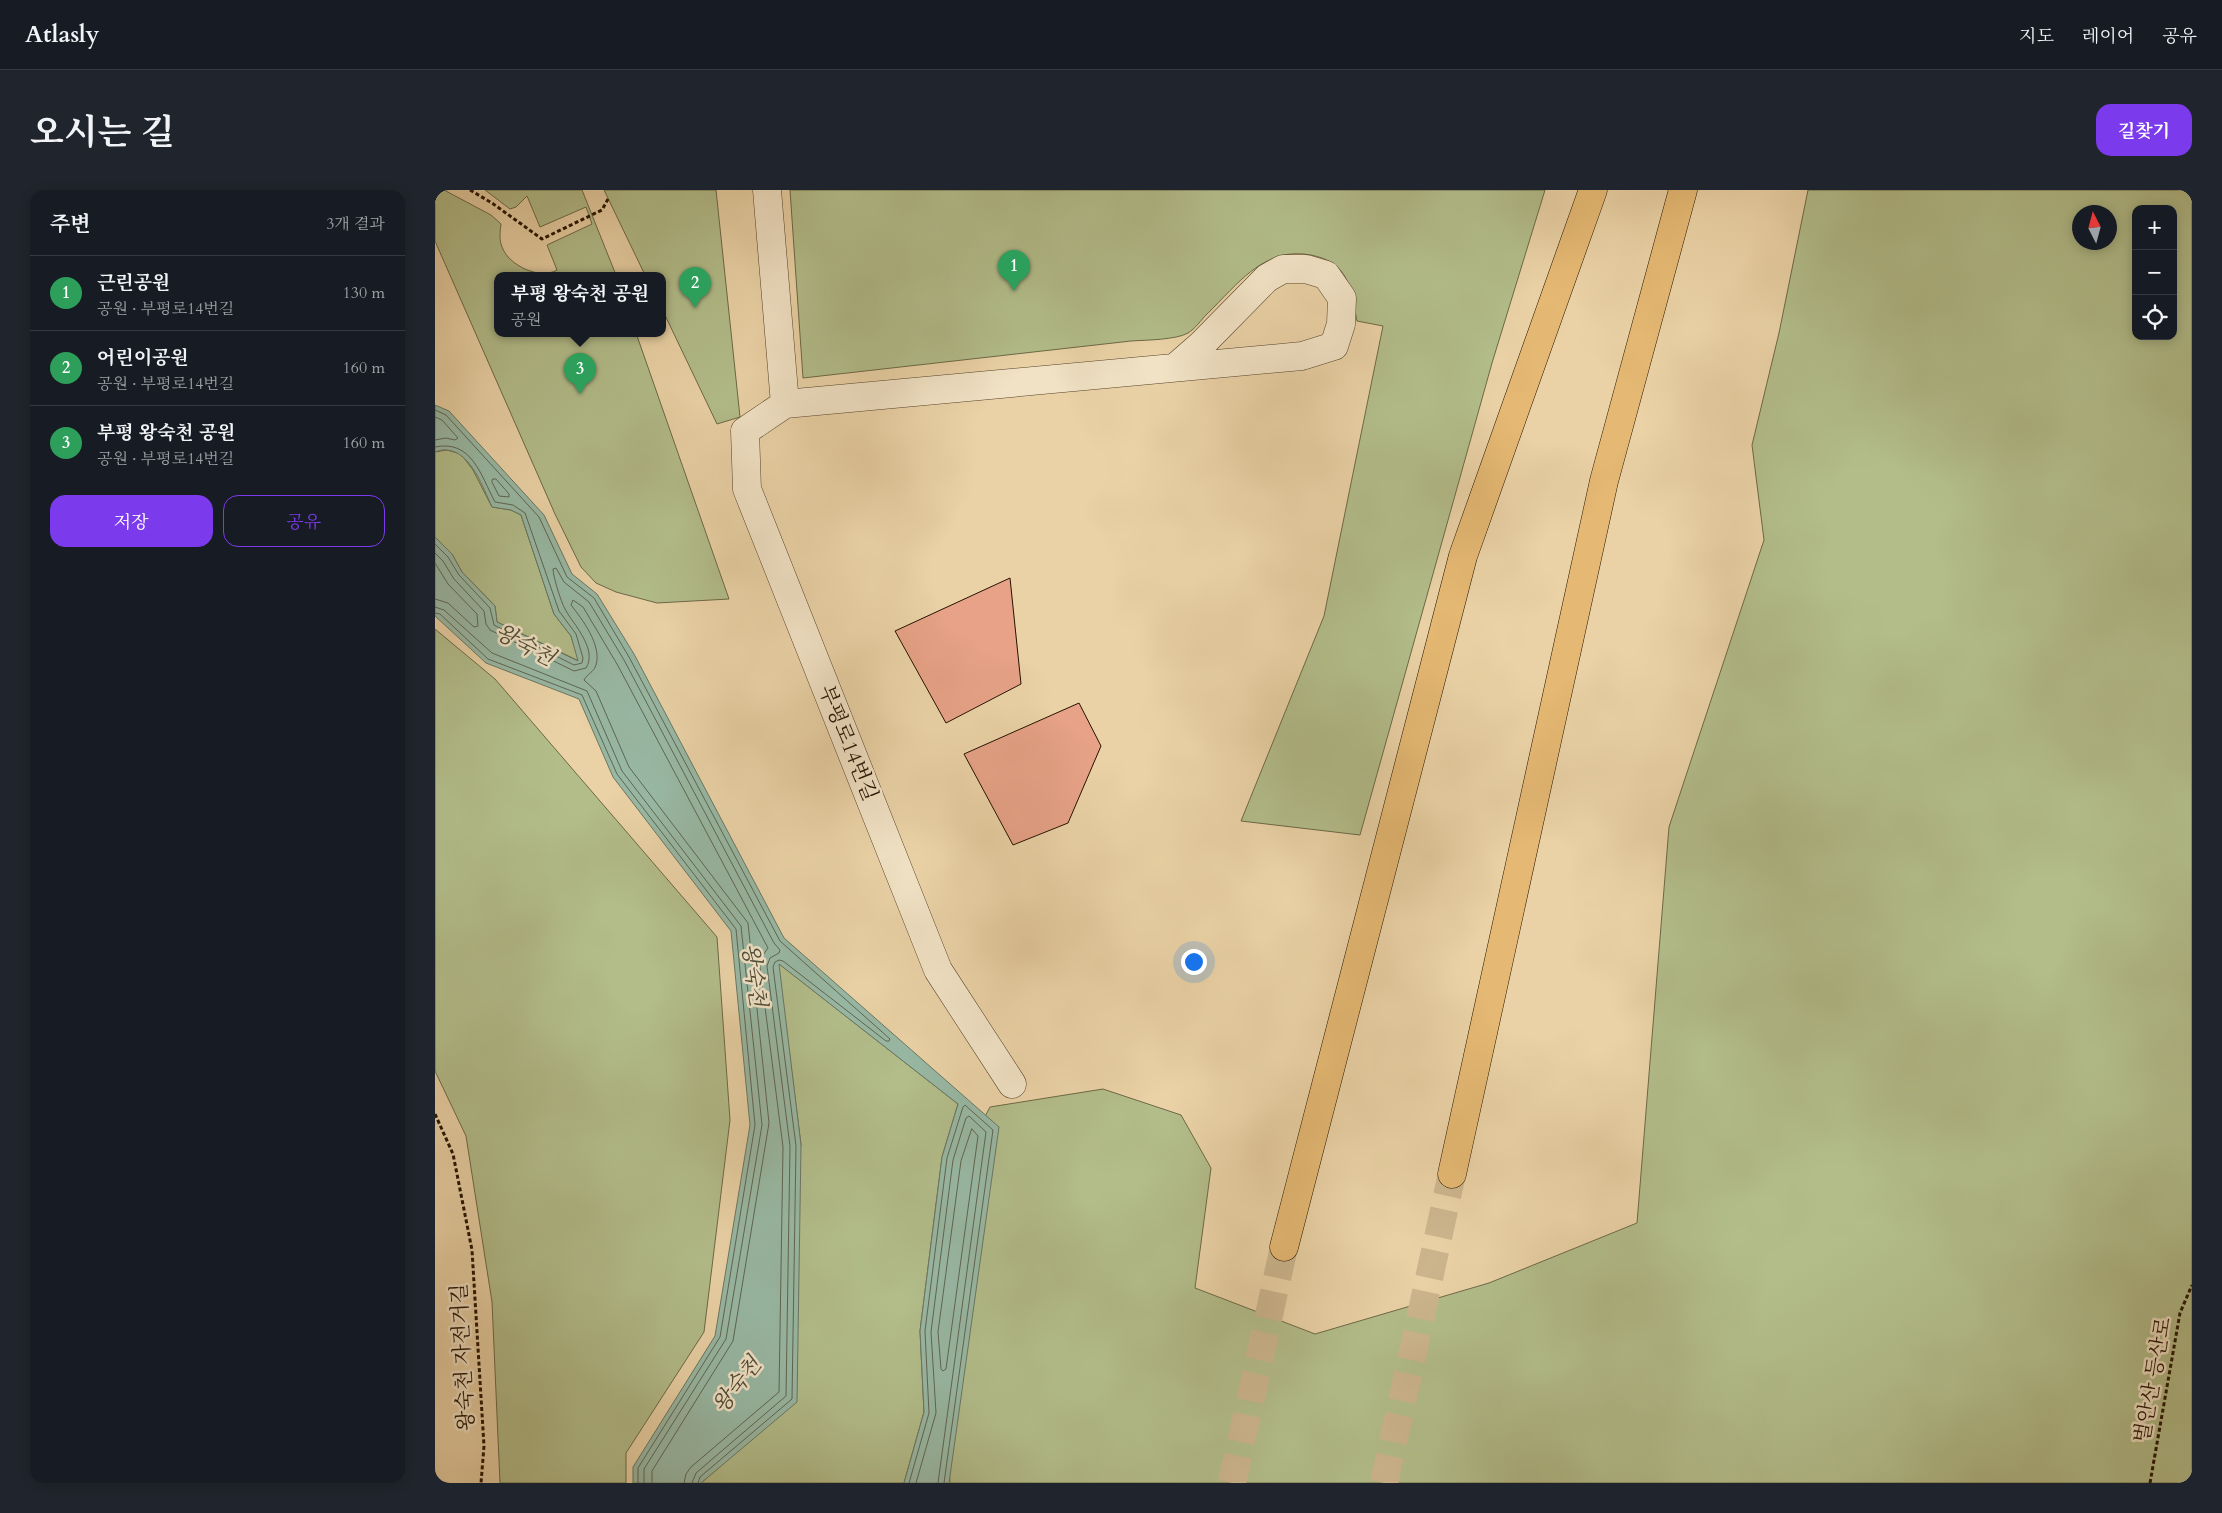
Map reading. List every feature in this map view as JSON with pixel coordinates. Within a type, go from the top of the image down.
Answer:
[{"type":"highway","points":[[1284,1247],[1463,556],[1593,190]]},
{"type":"highway","points":[[1451,1174],[1605,481],[1683,190]]},
{"type":"street","points":[[767,190],[785,404],[1177,366],[1302,356],[1334,346],[1341,324],[1342,298],[1325,275],[1306,269],[1283,269],[1267,278],[1201,346],[1177,366]]},
{"type":"street","name":"부평로14번길","points":[[785,404],[745,431],[747,489],[938,970],[1012,1084]]},
{"type":"path","points":[[470,190],[493,203],[541,239],[601,210],[608,199]]},
{"type":"path","name":"왕숙천 자전거길","points":[[435,1114],[453,1154],[472,1250],[484,1446],[481,1483]]},
{"type":"path","name":"벌안산 등산로","points":[[2150,1483],[2180,1313],[2192,1285]]},
{"type":"green space","points":[[435,190],[444,190],[491,215],[501,224],[500,241],[506,254],[518,265],[534,272],[494,272],[494,337],[637,337],[729,599],[657,603],[616,592],[596,583],[581,567],[555,514],[435,241]]},
{"type":"green space","points":[[485,190],[582,190],[615,272],[552,272],[557,270],[547,245],[592,224],[586,207],[540,227],[527,196],[516,207],[510,209]]},
{"type":"green space","points":[[604,190],[716,190],[740,417],[717,424],[666,317],[666,272],[644,272]]},
{"type":"green space","points":[[790,190],[1545,190],[1492,363],[1360,835],[1241,821],[1324,616],[1383,326],[1357,321],[1350,288],[1341,271],[1334,264],[1311,255],[1294,254],[1279,256],[1253,270],[1193,329],[1176,337],[803,378]]},
{"type":"green space","points":[[1808,190],[2192,190],[2192,1483],[950,1483],[948,1443],[957,1170],[990,1107],[1103,1089],[1181,1115],[1211,1168],[1195,1288],[1315,1334],[1489,1283],[1637,1223],[1669,827],[1764,540],[1752,445],[1779,333]]},
{"type":"green space","points":[[447,450],[461,454],[473,470],[492,507],[511,510],[521,515],[554,614],[571,636],[579,661],[497,622],[495,606],[462,572],[452,554],[435,537],[435,452]]},
{"type":"green space","points":[[435,629],[495,679],[717,937],[730,1120],[704,1332],[626,1453],[626,1483],[500,1483],[492,1302],[466,1136],[435,1071]]},
{"type":"green space","points":[[778,963],[958,1104],[942,1157],[920,1331],[924,1412],[904,1483],[701,1483],[728,1459],[801,1145]]},
{"type":"water","name":"왕숙천","points":[[435,405],[449,411],[544,515],[572,574],[597,594],[634,654],[784,938],[999,1127],[949,1483],[904,1483],[924,1412],[920,1331],[942,1157],[958,1104],[779,964],[801,1145],[797,1402],[701,1483],[633,1483],[633,1467],[715,1336],[750,1125],[731,931],[613,777],[579,699],[486,663],[435,616],[435,537],[452,554],[462,572],[495,606],[497,622],[578,661],[571,636],[554,614],[521,515],[511,510],[492,507],[475,472],[463,457],[447,450],[435,452]]},
{"type":"building","points":[[1010,578],[1021,684],[946,723],[895,631]]},
{"type":"building","points":[[1079,703],[1101,746],[1068,823],[1013,845],[964,754]]},
{"type":"tunnel","points":[[1384,1483],[1452,1174]]},
{"type":"tunnel","points":[[1232,1483],[1284,1247]]},
{"type":"place","name":"근린공원","points":[[1014,291]]},
{"type":"place","name":"어린이공원","points":[[695,308]]},
{"type":"place","name":"부평 왕숙천 공원","points":[[580,394]]}]
